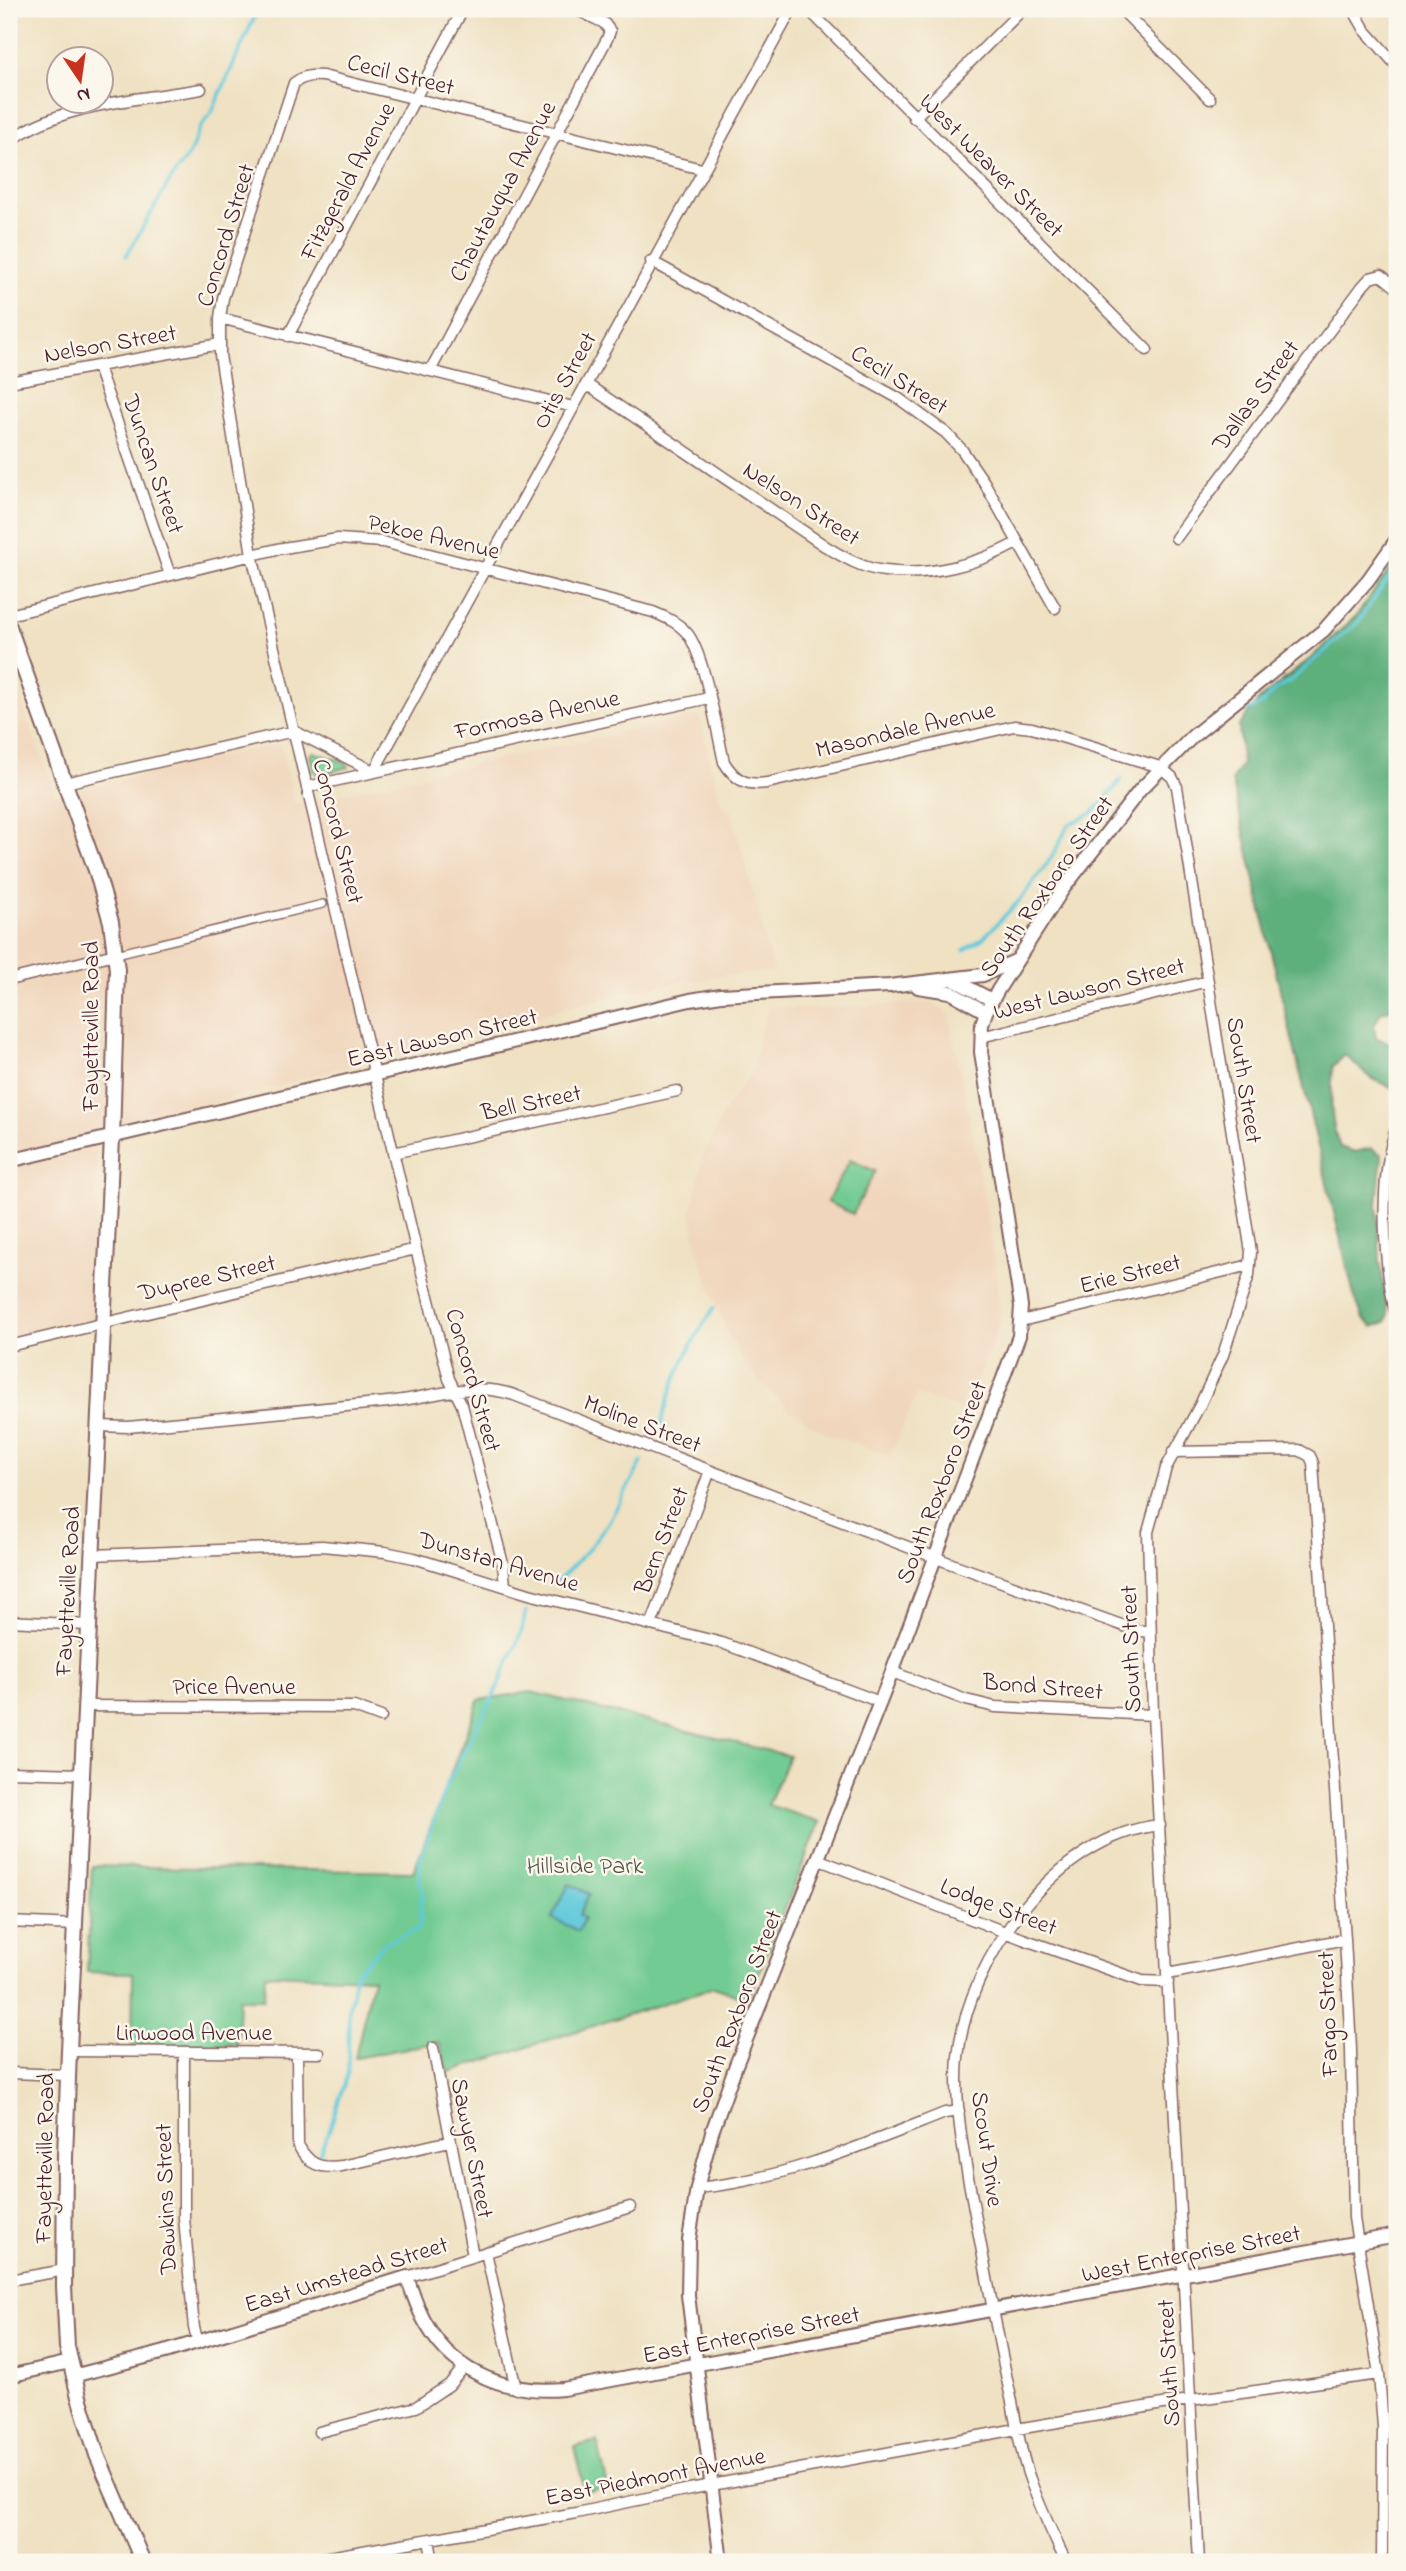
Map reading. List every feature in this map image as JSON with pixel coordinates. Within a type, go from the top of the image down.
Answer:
[{"type":"main road","name":"Fayetteville Road","points":[[9,627],[100,883],[111,922],[115,954],[117,987],[112,1138],[68,2075],[65,2330],[72,2369],[97,2455],[143,2562]]},
{"type":"street","name":"Fitzgerald Avenue","points":[[288,336],[463,9]]},
{"type":"street","name":"Chautauqua Avenue","points":[[430,371],[610,31],[604,23],[575,9]]},
{"type":"street","name":"Otis Street","points":[[374,771],[651,261],[792,9]]},
{"type":"street","name":"West Weaver Street","points":[[808,9],[1147,350]]},
{"type":"street","points":[[914,118],[1024,9]]},
{"type":"street","points":[[1121,9],[1210,99]]},
{"type":"street","points":[[1353,9],[1366,30],[1397,66]]},
{"type":"street","name":"Cecil Street","points":[[294,83],[311,75],[323,76],[702,169]]},
{"type":"street","name":"Concord Street","points":[[294,83],[223,298],[220,345],[252,555],[416,1249],[449,1379],[462,1405],[503,1564],[505,1586]]},
{"type":"street","points":[[9,142],[39,123],[68,112],[201,89]]},
{"type":"street","name":"Cecil Street","points":[[651,261],[898,398],[946,433],[984,482],[1055,608]]},
{"type":"street","name":"Dallas Street","points":[[1176,538],[1370,278],[1381,275],[1397,288]]},
{"type":"street","points":[[220,318],[573,407]]},
{"type":"street","name":"Nelson Street","points":[[9,382],[220,345]]},
{"type":"street","name":"Duncan Street","points":[[98,367],[170,575]]},
{"type":"street","name":"Nelson Street","points":[[586,384],[825,546],[852,561],[883,571],[919,572],[981,559],[1017,543]]},
{"type":"street","name":"South Roxboro Street","points":[[721,2562],[688,2295],[690,2229],[697,2188],[712,2132],[732,2077],[892,1672],[1014,1352],[1021,1321],[1019,1293],[981,1052],[986,1012],[1063,889],[1160,767],[1193,736],[1324,630],[1368,580],[1397,539]]},
{"type":"street","name":"Pekoe Avenue","points":[[9,615],[252,555],[328,540],[361,540],[410,548],[653,612],[677,624],[692,641],[698,653],[720,745]]},
{"type":"street","name":"Formosa Avenue","points":[[307,787],[709,698]]},
{"type":"street","name":"Masondale Avenue","points":[[720,745],[731,773],[747,784],[755,785],[1014,726],[1032,728],[1160,767]]},
{"type":"street","points":[[65,783],[293,731],[374,771]]},
{"type":"street","name":"South Street","points":[[1160,767],[1172,777],[1180,798],[1249,1233],[1250,1265],[1246,1285],[1216,1372],[1161,1480],[1148,1532],[1153,1715],[1199,2562]]},
{"type":"street","points":[[9,980],[323,904]]},
{"type":"street","name":"East Lawson Street","points":[[9,1161],[691,999],[889,986],[983,975],[1016,961]]},
{"type":"street","points":[[952,978],[992,1000]]},
{"type":"street","name":"West Lawson Street","points":[[981,1037],[1208,981]]},
{"type":"street","name":"East Lawson Street","points":[[889,986],[947,991],[986,1012]]},
{"type":"street","name":"Bell Street","points":[[393,1153],[677,1091]]},
{"type":"street","points":[[1397,1126],[1385,1179],[1387,1257],[1397,1319]]},
{"type":"street","name":"Dupree Street","points":[[9,1346],[416,1249]]},
{"type":"street","name":"Erie Street","points":[[1021,1321],[1250,1265]]},
{"type":"street","name":"Moline Street","points":[[98,1426],[128,1427],[393,1402],[488,1388],[935,1557],[1135,1630],[1150,1632]]},
{"type":"street","name":"Fargo Street","points":[[1173,1452],[1299,1450],[1310,1455],[1314,1463],[1351,2049],[1356,2243],[1379,2374],[1384,2466],[1382,2562]]},
{"type":"street","name":"Bern Street","points":[[651,1625],[709,1471]]},
{"type":"street","name":"Dunstan Avenue","points":[[92,1555],[322,1546],[348,1547],[414,1558],[505,1586],[754,1653],[880,1702]]},
{"type":"street","points":[[9,1621],[88,1625]]},
{"type":"street","name":"Bond Street","points":[[892,1672],[966,1700],[995,1707],[1153,1715]]},
{"type":"street","name":"Price Avenue","points":[[84,1706],[354,1707],[382,1717]]},
{"type":"street","points":[[9,1772],[82,1774]]},
{"type":"street","name":"Scout Drive","points":[[1066,2562],[1029,2478],[1017,2429],[993,2311],[959,2111],[958,2059],[965,2019],[983,1976],[1007,1932],[1036,1893],[1063,1867],[1106,1840],[1129,1831],[1160,1825]]},
{"type":"street","name":"Lodge Street","points":[[817,1859],[1142,1981],[1168,1978],[1345,1939]]},
{"type":"street","points":[[9,1922],[75,1925]]},
{"type":"street","name":"Sawyer Street","points":[[433,2048],[472,2256]]},
{"type":"street","name":"Linwood Avenue","points":[[69,2051],[319,2053]]},
{"type":"street","points":[[297,2053],[298,2145],[310,2162],[320,2167],[342,2166],[450,2141]]},
{"type":"street","name":"Dawkins Street","points":[[184,2054],[184,2218],[194,2328],[198,2342]]},
{"type":"street","points":[[9,2073],[68,2075]]},
{"type":"street","points":[[697,2188],[751,2179],[801,2166],[945,2113],[959,2111]]},
{"type":"street","name":"East Umstead Street","points":[[9,2376],[72,2369],[198,2342],[630,2207]]},
{"type":"street","name":"West Enterprise Street","points":[[993,2311],[1397,2235]]},
{"type":"street","name":"Sawyer Street","points":[[486,2252],[516,2389]]},
{"type":"street","points":[[9,2280],[65,2270]]},
{"type":"street","name":"East Enterprise Street","points":[[407,2277],[417,2306],[432,2334],[465,2366],[478,2376],[516,2389],[546,2391],[993,2311]]},
{"type":"street","points":[[319,2432],[416,2407],[449,2385],[465,2366]]},
{"type":"street","name":"East Piedmont Avenue","points":[[301,2562],[1017,2429],[1191,2400],[1379,2374]]},
{"type":"street","points":[[429,2540],[433,2562]]},
{"type":"shaded area","points":[[9,666],[55,795],[280,743],[295,804],[699,715],[721,804],[731,811],[774,972],[720,976],[628,991],[97,1134],[96,1319],[9,1339]]},
{"type":"shaded area","points":[[931,1002],[947,1013],[951,1026],[978,1162],[996,1274],[1000,1321],[967,1411],[917,1394],[890,1456],[824,1432],[787,1408],[750,1371],[727,1334],[700,1257],[691,1214],[703,1156],[725,1109],[754,1068],[758,1040],[769,1007],[814,1009]]},
{"type":"green space","points":[[1397,559],[1397,1006],[1381,1012],[1374,1026],[1376,1038],[1397,1045],[1397,1091],[1369,1077],[1345,1055],[1333,1066],[1332,1086],[1332,1117],[1340,1147],[1355,1152],[1371,1148],[1382,1155],[1377,1204],[1380,1261],[1388,1315],[1386,1322],[1373,1327],[1363,1318],[1354,1295],[1232,780],[1242,764],[1239,726],[1260,699],[1311,658],[1356,616]]},
{"type":"green space","points":[[313,752],[346,762],[349,767],[318,775],[313,770],[310,755]]},
{"type":"green space","points":[[850,1160],[875,1171],[853,1214],[827,1202]]},
{"type":"green space","name":"Hillside Park","points":[[531,1692],[789,1756],[768,1805],[820,1822],[748,2000],[714,1987],[449,2072],[439,2042],[355,2058],[373,1978],[265,1974],[264,1999],[239,1999],[237,2045],[132,2046],[133,1973],[87,1972],[92,1866],[413,1872],[479,1700]]},
{"type":"green space","points":[[597,2441],[608,2487],[585,2492],[574,2447]]},
{"type":"water","points":[[569,1884],[589,1894],[579,1915],[584,1918],[578,1931],[552,1918]]},
{"type":"waterway","points":[[126,256],[171,179],[190,153],[199,129],[212,112],[258,9]]},
{"type":"waterway","points":[[1247,711],[1262,704],[1273,691],[1290,681],[1358,622],[1397,566]]},
{"type":"waterway","points":[[964,950],[982,939],[1019,901],[1052,857],[1069,824],[1093,813],[1122,779]]},
{"type":"waterway","points":[[659,1435],[680,1369],[714,1308]]},
{"type":"waterway","points":[[557,1582],[586,1552],[608,1523],[642,1462]]},
{"type":"waterway","points":[[318,2156],[348,2072],[349,2008],[356,1972],[385,1943],[418,1929],[423,1894],[419,1861],[447,1784],[495,1693],[521,1633],[526,1611]]}]
